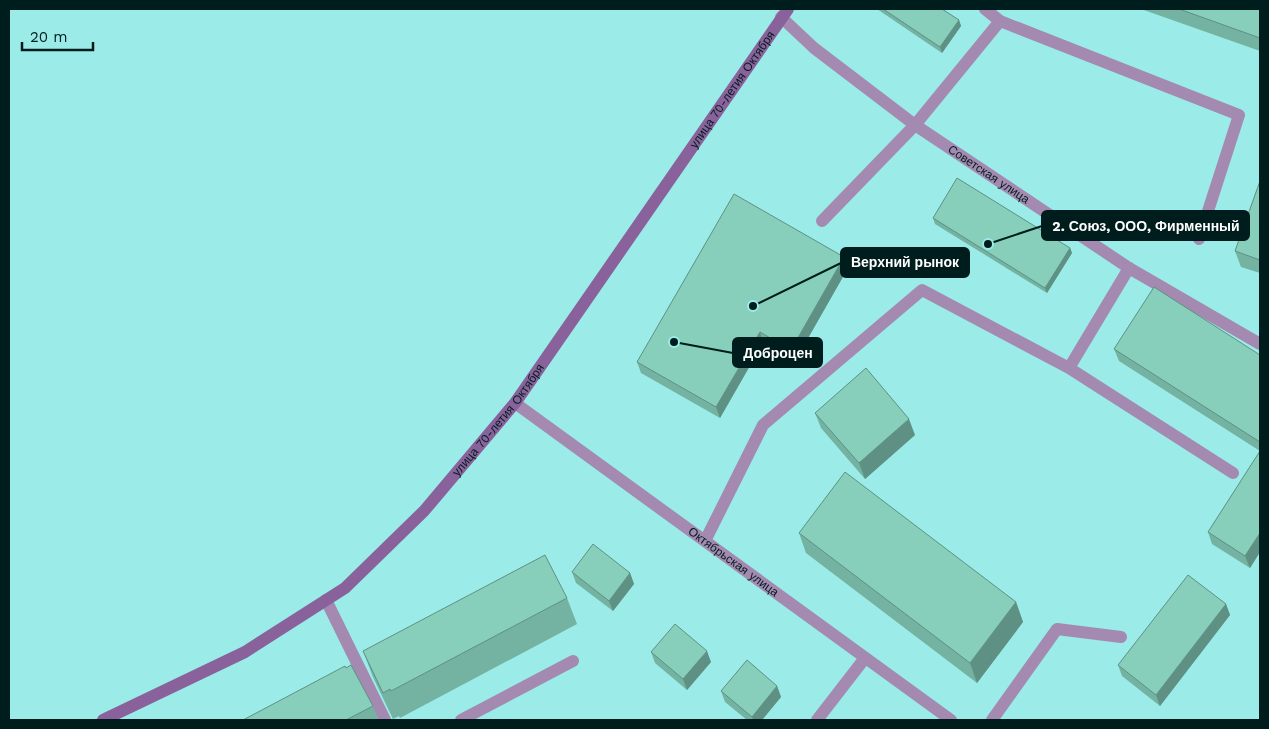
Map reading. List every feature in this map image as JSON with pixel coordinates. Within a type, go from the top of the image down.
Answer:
[{"type":"main road","name":"улица 70-летия Октября","points":[[104,720],[245,652],[345,588],[424,511],[515,403],[785,13]]},
{"type":"street","points":[[985,9],[1000,20],[1239,115],[1199,239]]},
{"type":"street","name":"Советская улица","points":[[785,13],[814,48],[915,125],[1129,268],[1260,344]]},
{"type":"street","points":[[822,221],[915,125],[1000,20]]},
{"type":"street","points":[[1068,368],[1129,268]]},
{"type":"street","points":[[705,541],[764,425],[922,290],[1068,368],[1233,473]]},
{"type":"street","name":"Октябрьская улица","points":[[515,403],[951,720]]},
{"type":"street","points":[[326,600],[384,720]]},
{"type":"street","points":[[992,720],[1057,629],[1121,637]]},
{"type":"street","points":[[818,720],[865,658]]},
{"type":"street","points":[[461,720],[574,661]]},
{"type":"building","points":[[883,9],[942,9],[959,20],[940,47]]},
{"type":"building","points":[[1179,9],[1260,9],[1260,38]]},
{"type":"building","points":[[957,178],[1070,248],[1045,288],[933,218]]},
{"type":"building","points":[[1260,181],[1260,260],[1235,251]]},
{"type":"building","points":[[734,194],[844,257],[791,350],[760,332],[716,407],[637,362]]},
{"type":"building","points":[[1154,287],[1260,355],[1260,442],[1114,349]]},
{"type":"building","points":[[866,368],[909,419],[859,463],[815,413]]},
{"type":"building","points":[[1260,451],[1260,533],[1245,556],[1208,532]]},
{"type":"building","points":[[845,472],[1016,602],[970,663],[799,533]]},
{"type":"building","points":[[593,544],[630,573],[609,601],[572,572]]},
{"type":"building","points":[[545,555],[567,598],[391,691],[390,689],[383,693],[363,651]]},
{"type":"building","points":[[1188,575],[1226,604],[1156,695],[1118,665]]},
{"type":"building","points":[[675,624],[707,651],[683,679],[651,652]]},
{"type":"building","points":[[747,660],[777,686],[752,717],[721,691]]},
{"type":"building","points":[[351,665],[373,706],[346,720],[243,720],[345,666],[346,668]]},
{"type":"place","name":"2. Союз, ООО, Фирменный","points":[[988,244]]},
{"type":"place","name":"Верхний рынок","points":[[753,306]]},
{"type":"place","name":"Доброцен","points":[[674,342]]}]
